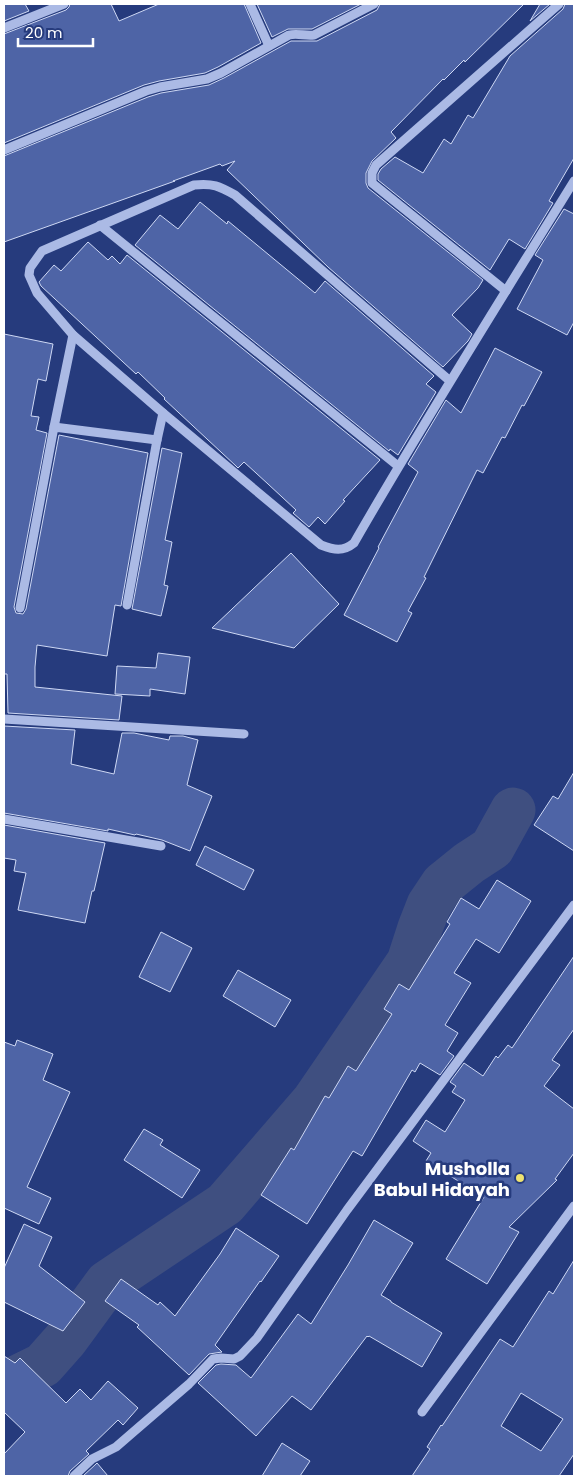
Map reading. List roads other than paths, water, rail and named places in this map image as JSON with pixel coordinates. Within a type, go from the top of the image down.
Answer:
[{"type":"street","points":[[4,28],[64,4]]},
{"type":"street","points":[[250,4],[269,46]]},
{"type":"street","points":[[4,150],[146,91],[207,79],[289,35],[314,35],[374,4]]},
{"type":"street","points":[[506,291],[372,183],[372,173],[376,165],[559,4]]},
{"type":"street","points":[[450,382],[235,195],[220,186],[210,184],[194,185],[100,225],[42,251],[30,268],[29,275],[37,293],[73,335],[321,545],[340,550],[348,548],[354,543],[398,466],[450,382],[574,181]]},
{"type":"street","points":[[100,225],[398,466]]},
{"type":"street","points":[[20,608],[73,335]]},
{"type":"street","points":[[127,605],[163,413]]},
{"type":"street","points":[[54,427],[157,440]]},
{"type":"street","points":[[4,719],[244,734]]},
{"type":"street","points":[[4,820],[161,846]]},
{"type":"street","points":[[74,1476],[92,1460],[116,1446],[131,1434],[190,1384],[213,1359],[240,1356],[257,1338],[347,1210],[573,910]]},
{"type":"street","points":[[422,1412],[574,1206]]},
{"type":"waterway","points":[[4,1384],[43,1365],[66,1339],[107,1283],[225,1204],[314,1101],[409,962],[429,905],[443,884],[469,863],[492,848],[513,810]]},
{"type":"place","name":"Musholla Babul Hidayah","points":[[520,1178]]}]
